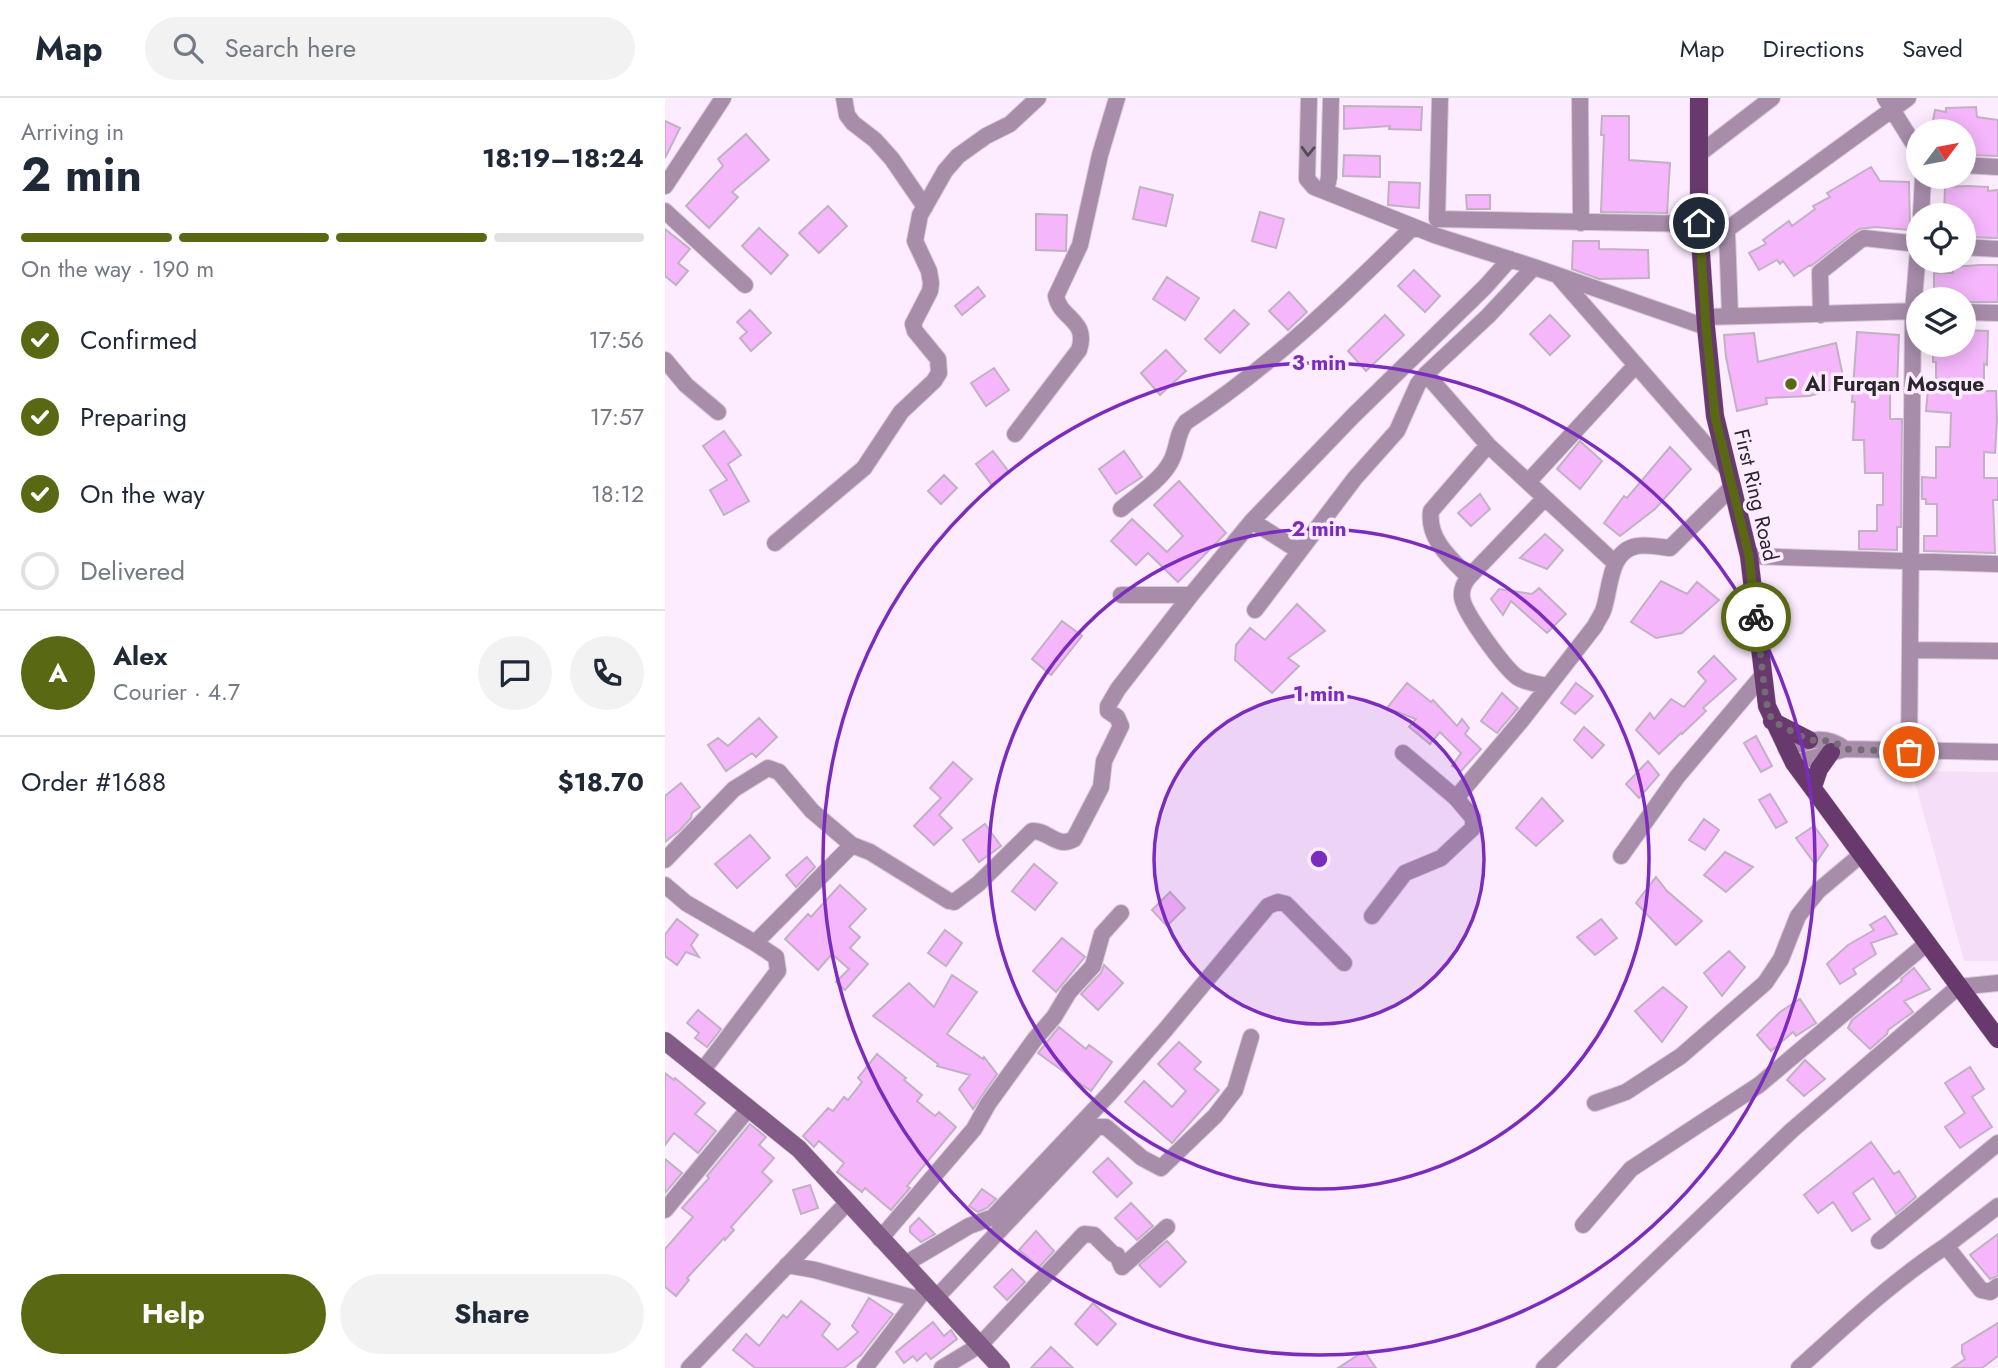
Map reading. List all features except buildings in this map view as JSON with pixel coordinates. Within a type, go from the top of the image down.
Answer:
[{"type":"main road","name":"First Ring Road","points":[[1699,98],[1699,223],[1715,416],[1749,556],[1767,706],[1790,756],[1998,1039]]},
{"type":"main road","points":[[1772,721],[1809,740]]},
{"type":"main road","points":[[1814,787],[1819,769],[1838,751]]},
{"type":"street","points":[[665,186],[723,98]]},
{"type":"street","points":[[844,98],[847,115],[892,159],[925,207]]},
{"type":"street","points":[[775,543],[864,468],[901,412],[939,373],[938,359],[915,331],[913,324],[932,283],[915,241],[916,228],[945,171],[958,156],[986,136],[1010,124],[1038,98]]},
{"type":"street","points":[[1015,434],[1079,350],[1082,342],[1080,329],[1060,306],[1056,296],[1080,245],[1100,155],[1117,98]]},
{"type":"street","points":[[1309,98],[1307,179],[1314,187],[1437,236],[1706,322],[1730,316],[1906,311]]},
{"type":"street","points":[[1326,191],[1329,177],[1331,98]]},
{"type":"street","points":[[1437,236],[1440,98]]},
{"type":"street","points":[[1580,98],[1581,223]]},
{"type":"street","points":[[1699,154],[1772,98]]},
{"type":"street","points":[[1730,316],[1727,232],[1730,228],[1889,103],[1908,98]]},
{"type":"street","points":[[1889,103],[1906,131]]},
{"type":"street","points":[[1976,166],[1998,167]]},
{"type":"street","points":[[665,211],[745,285]]},
{"type":"street","points":[[1437,219],[1699,223]]},
{"type":"street","points":[[1121,509],[1164,471],[1174,455],[1181,429],[1187,422],[1258,371],[1358,281],[1413,227]]},
{"type":"street","points":[[1821,315],[1819,275],[1861,239],[1906,243]]},
{"type":"street","points":[[1976,248],[1998,249]]},
{"type":"street","points":[[665,860],[734,789],[768,768],[779,772],[812,811],[852,845],[870,852],[941,897],[954,902],[978,884],[1032,831],[1039,831],[1061,843],[1074,839],[1101,787],[1104,761],[1121,726],[1117,717],[1108,710],[1108,705],[1118,689],[1252,521],[1510,259]]},
{"type":"street","points":[[1255,610],[1355,478],[1397,432],[1418,384],[1426,374],[1488,316],[1534,267]]},
{"type":"street","points":[[1557,275],[1726,468]]},
{"type":"street","points":[[1976,312],[1998,313]]},
{"type":"street","points":[[1909,752],[1914,357]]},
{"type":"street","points":[[665,360],[686,385],[718,412]]},
{"type":"street","points":[[1528,482],[1635,366]]},
{"type":"street","points":[[1426,374],[1488,445],[1615,563]]},
{"type":"street","points":[[1469,577],[1436,540],[1430,517],[1431,511],[1488,445]]},
{"type":"street","points":[[1456,798],[1595,626],[1603,611],[1615,563],[1628,548],[1640,545],[1670,548],[1731,488]]},
{"type":"street","points":[[1545,499],[1469,577],[1461,594],[1464,606],[1480,631],[1513,674],[1521,680],[1548,686]]},
{"type":"street","points":[[1252,521],[1299,551]]},
{"type":"street","points":[[1749,556],[1998,564]]},
{"type":"street","points":[[1121,595],[1191,595]]},
{"type":"street","points":[[1910,650],[1998,651]]},
{"type":"street","points":[[1621,856],[1677,776],[1763,675]]},
{"type":"street","points":[[1790,756],[1809,740],[1833,741],[1838,751]]},
{"type":"street","points":[[1790,756],[1838,751],[1998,752]]},
{"type":"street","points":[[1372,916],[1405,873],[1441,858],[1473,828],[1473,818],[1456,798],[1403,753]]},
{"type":"street","points":[[755,943],[852,845]]},
{"type":"street","points":[[1595,1103],[1626,1091],[1670,1063],[1765,983],[1781,959],[1798,916],[1818,891],[1862,854]]},
{"type":"street","points":[[665,885],[686,903],[776,957],[778,971],[703,1070]]},
{"type":"street","points":[[905,1264],[969,1226],[993,1217],[1110,1093],[1268,906],[1278,902],[1286,904],[1344,963]]},
{"type":"street","points":[[880,1239],[974,1129],[988,1104],[1054,1017],[1069,992],[1093,965],[1102,934],[1121,913]]},
{"type":"street","points":[[1583,1225],[1631,1169],[1759,1085],[1926,944]]},
{"type":"street","points":[[1544,1368],[1791,1131],[1958,987],[1998,983]]},
{"type":"street","points":[[865,1368],[927,1294],[1097,1127],[1106,1126],[1142,1158],[1161,1168],[1215,1116],[1235,1090],[1251,1037]]},
{"type":"street","points":[[665,1041],[799,1149],[905,1264],[927,1294],[1001,1368]]},
{"type":"street","points":[[665,1210],[749,1108]]},
{"type":"street","points":[[1879,1241],[1998,1143]]},
{"type":"street","points":[[689,1368],[848,1202]]},
{"type":"street","points":[[1800,1368],[1923,1261],[1998,1206]]},
{"type":"street","points":[[942,1368],[980,1345],[1084,1234],[1094,1235],[1117,1255],[1122,1266],[1167,1227]]},
{"type":"street","points":[[1946,1246],[1982,1290],[1990,1292],[1998,1286]]},
{"type":"street","points":[[787,1265],[927,1294]]},
{"type":"shaded area","points":[[1912,771],[1998,772],[1998,961],[1964,961]]},
{"type":"way so far","points":[[1756,617],[1766,701],[1772,721],[1809,740],[1833,741],[1845,749],[1909,752]]},
{"type":"place","name":"Al Furqan Mosque","points":[[1791,384]]},
{"type":"route","points":[[1699,223],[1715,416],[1749,556],[1756,617]]}]
